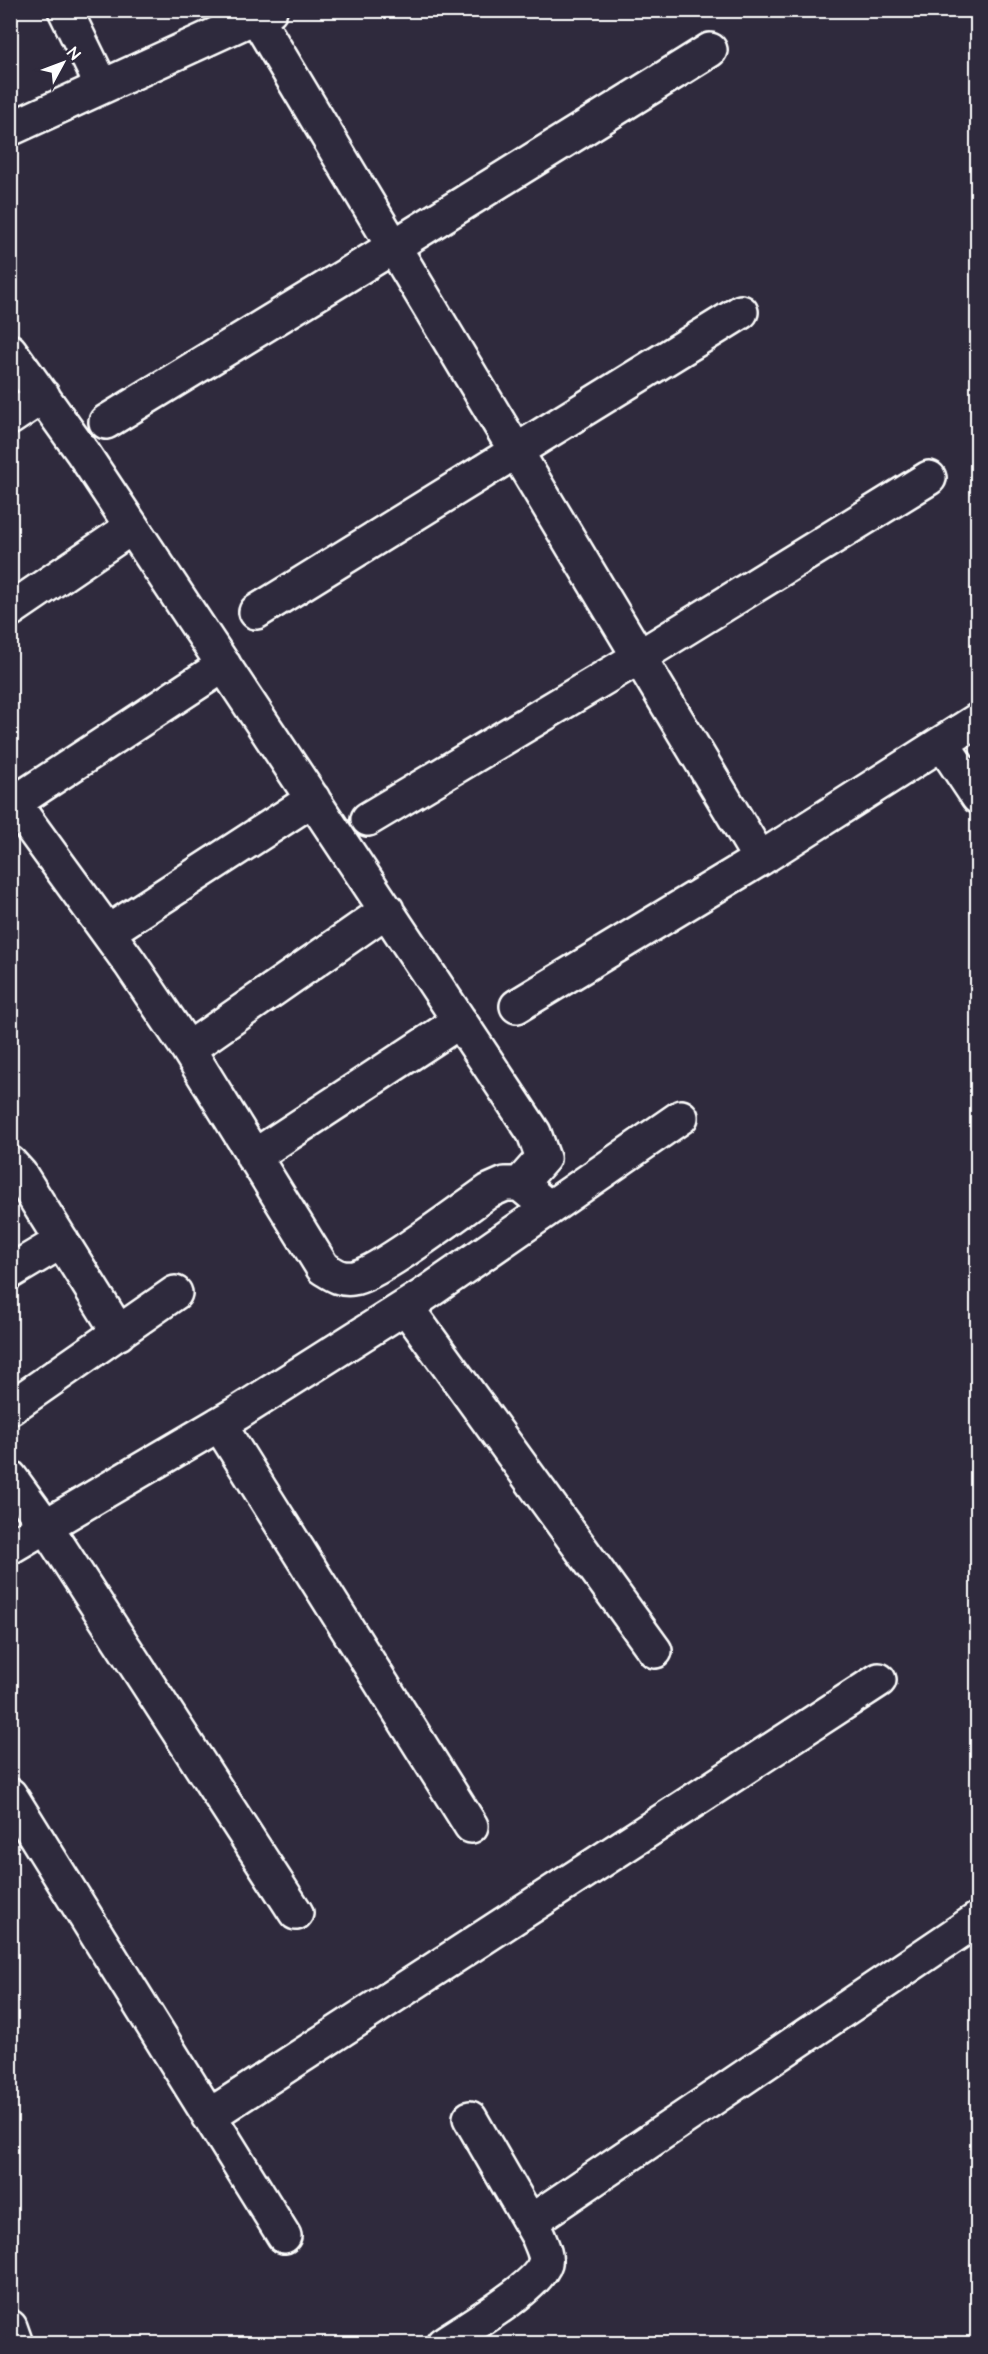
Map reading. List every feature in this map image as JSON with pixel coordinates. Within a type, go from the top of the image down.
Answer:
[{"type":"street","points":[[65,10],[102,86]]},
{"type":"street","points":[[10,129],[259,13],[393,248],[760,859]]},
{"type":"street","points":[[106,422],[393,248],[710,50]]},
{"type":"street","points":[[256,612],[741,312]]},
{"type":"street","points":[[10,351],[132,527],[534,1133],[543,1158],[520,1184]]},
{"type":"street","points":[[10,418],[43,396]]},
{"type":"street","points":[[368,819],[639,657],[929,478]]},
{"type":"street","points":[[10,609],[132,527]]},
{"type":"street","points":[[224,665],[12,801],[108,932],[188,1049],[323,1268],[339,1278],[354,1278],[376,1269],[489,1191],[505,1184],[520,1184],[549,1208]]},
{"type":"street","points":[[517,1006],[760,859],[978,720]]},
{"type":"street","points":[[942,743],[978,797]]},
{"type":"street","points":[[108,932],[313,799]]},
{"type":"street","points":[[188,1049],[387,910]]},
{"type":"street","points":[[253,1157],[460,1021]]},
{"type":"street","points":[[10,1547],[47,1528],[219,1424],[406,1307],[681,1117]]},
{"type":"street","points":[[10,1163],[119,1333]]},
{"type":"street","points":[[10,1272],[62,1241]]},
{"type":"street","points":[[10,1408],[175,1293]]},
{"type":"street","points":[[406,1307],[655,1651]]},
{"type":"street","points":[[219,1424],[471,1826]]},
{"type":"street","points":[[10,1477],[47,1528],[296,1912]]},
{"type":"street","points":[[209,2116],[879,1680]]},
{"type":"street","points":[[10,1795],[284,2236]]},
{"type":"street","points":[[530,2222],[978,1919]]},
{"type":"street","points":[[457,2340],[535,2279],[545,2263],[545,2252],[530,2222],[470,2118]]},
{"type":"street","points":[[10,2327],[15,2343]]}]
